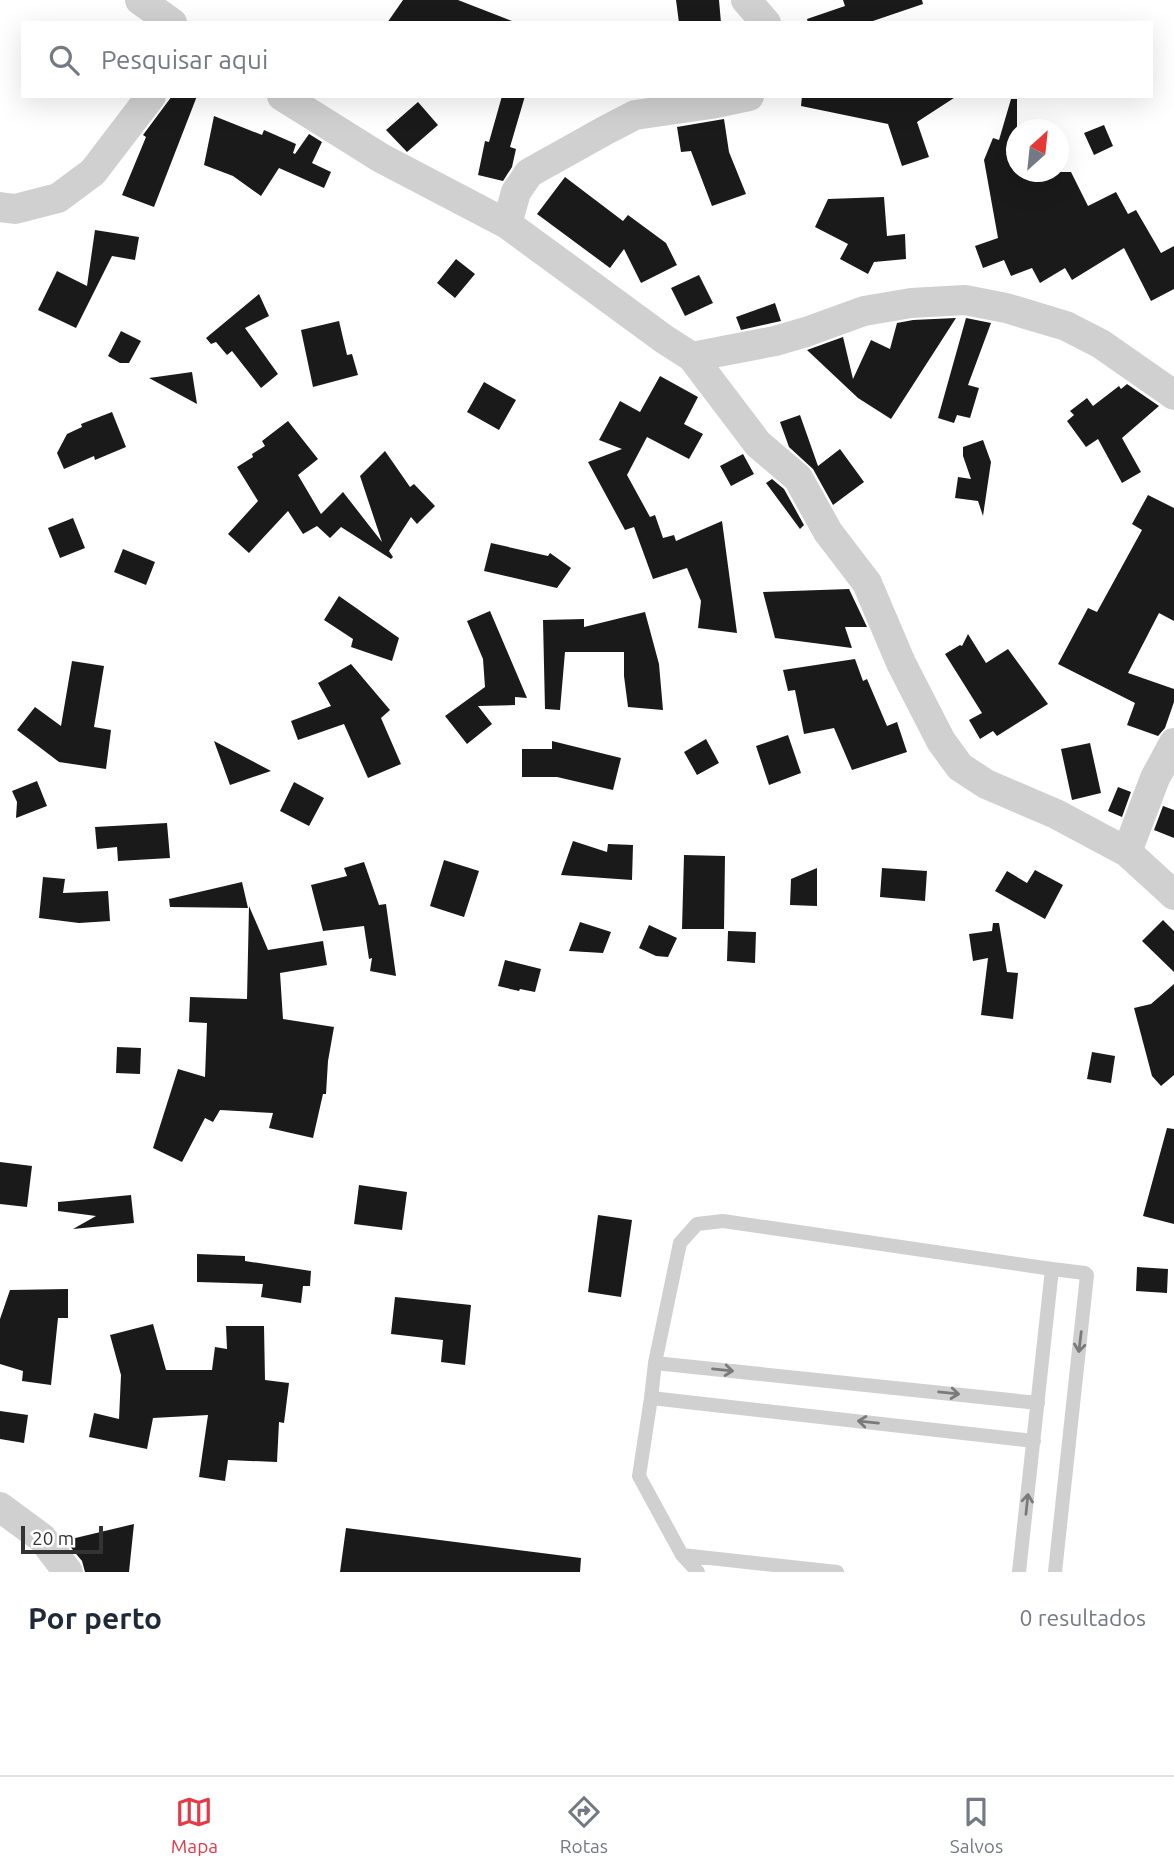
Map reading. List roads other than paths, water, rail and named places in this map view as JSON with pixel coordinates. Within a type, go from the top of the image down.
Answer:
[{"type":"street","points":[[139,0],[169,21]]},
{"type":"street","points":[[746,0],[764,21]]},
{"type":"street","points":[[0,206],[15,209],[58,198],[93,172],[149,98]]},
{"type":"street","points":[[285,98],[381,159],[507,224],[692,357],[758,444],[798,478],[828,532],[867,583],[901,663],[941,741],[960,768],[986,784],[1056,814],[1127,852],[1174,895]]},
{"type":"street","points":[[507,224],[516,191],[528,173],[606,130],[635,115],[740,98]]},
{"type":"street","points":[[692,357],[775,341],[864,311],[911,303],[965,300],[1006,308],[1066,326],[1101,344],[1174,395]]},
{"type":"street","points":[[1127,852],[1155,778],[1174,743]]},
{"type":"street","points":[[0,1507],[42,1538],[68,1572]]},
{"type":"lane","points":[[698,1572],[682,1555],[639,1476],[655,1363],[680,1243],[697,1224],[723,1221],[1087,1275],[1055,1572]]},
{"type":"lane","points":[[1019,1572],[1052,1269]]},
{"type":"lane","points":[[655,1363],[1038,1403]]},
{"type":"lane","points":[[651,1398],[1034,1441]]},
{"type":"lane","points":[[682,1555],[838,1572]]}]
